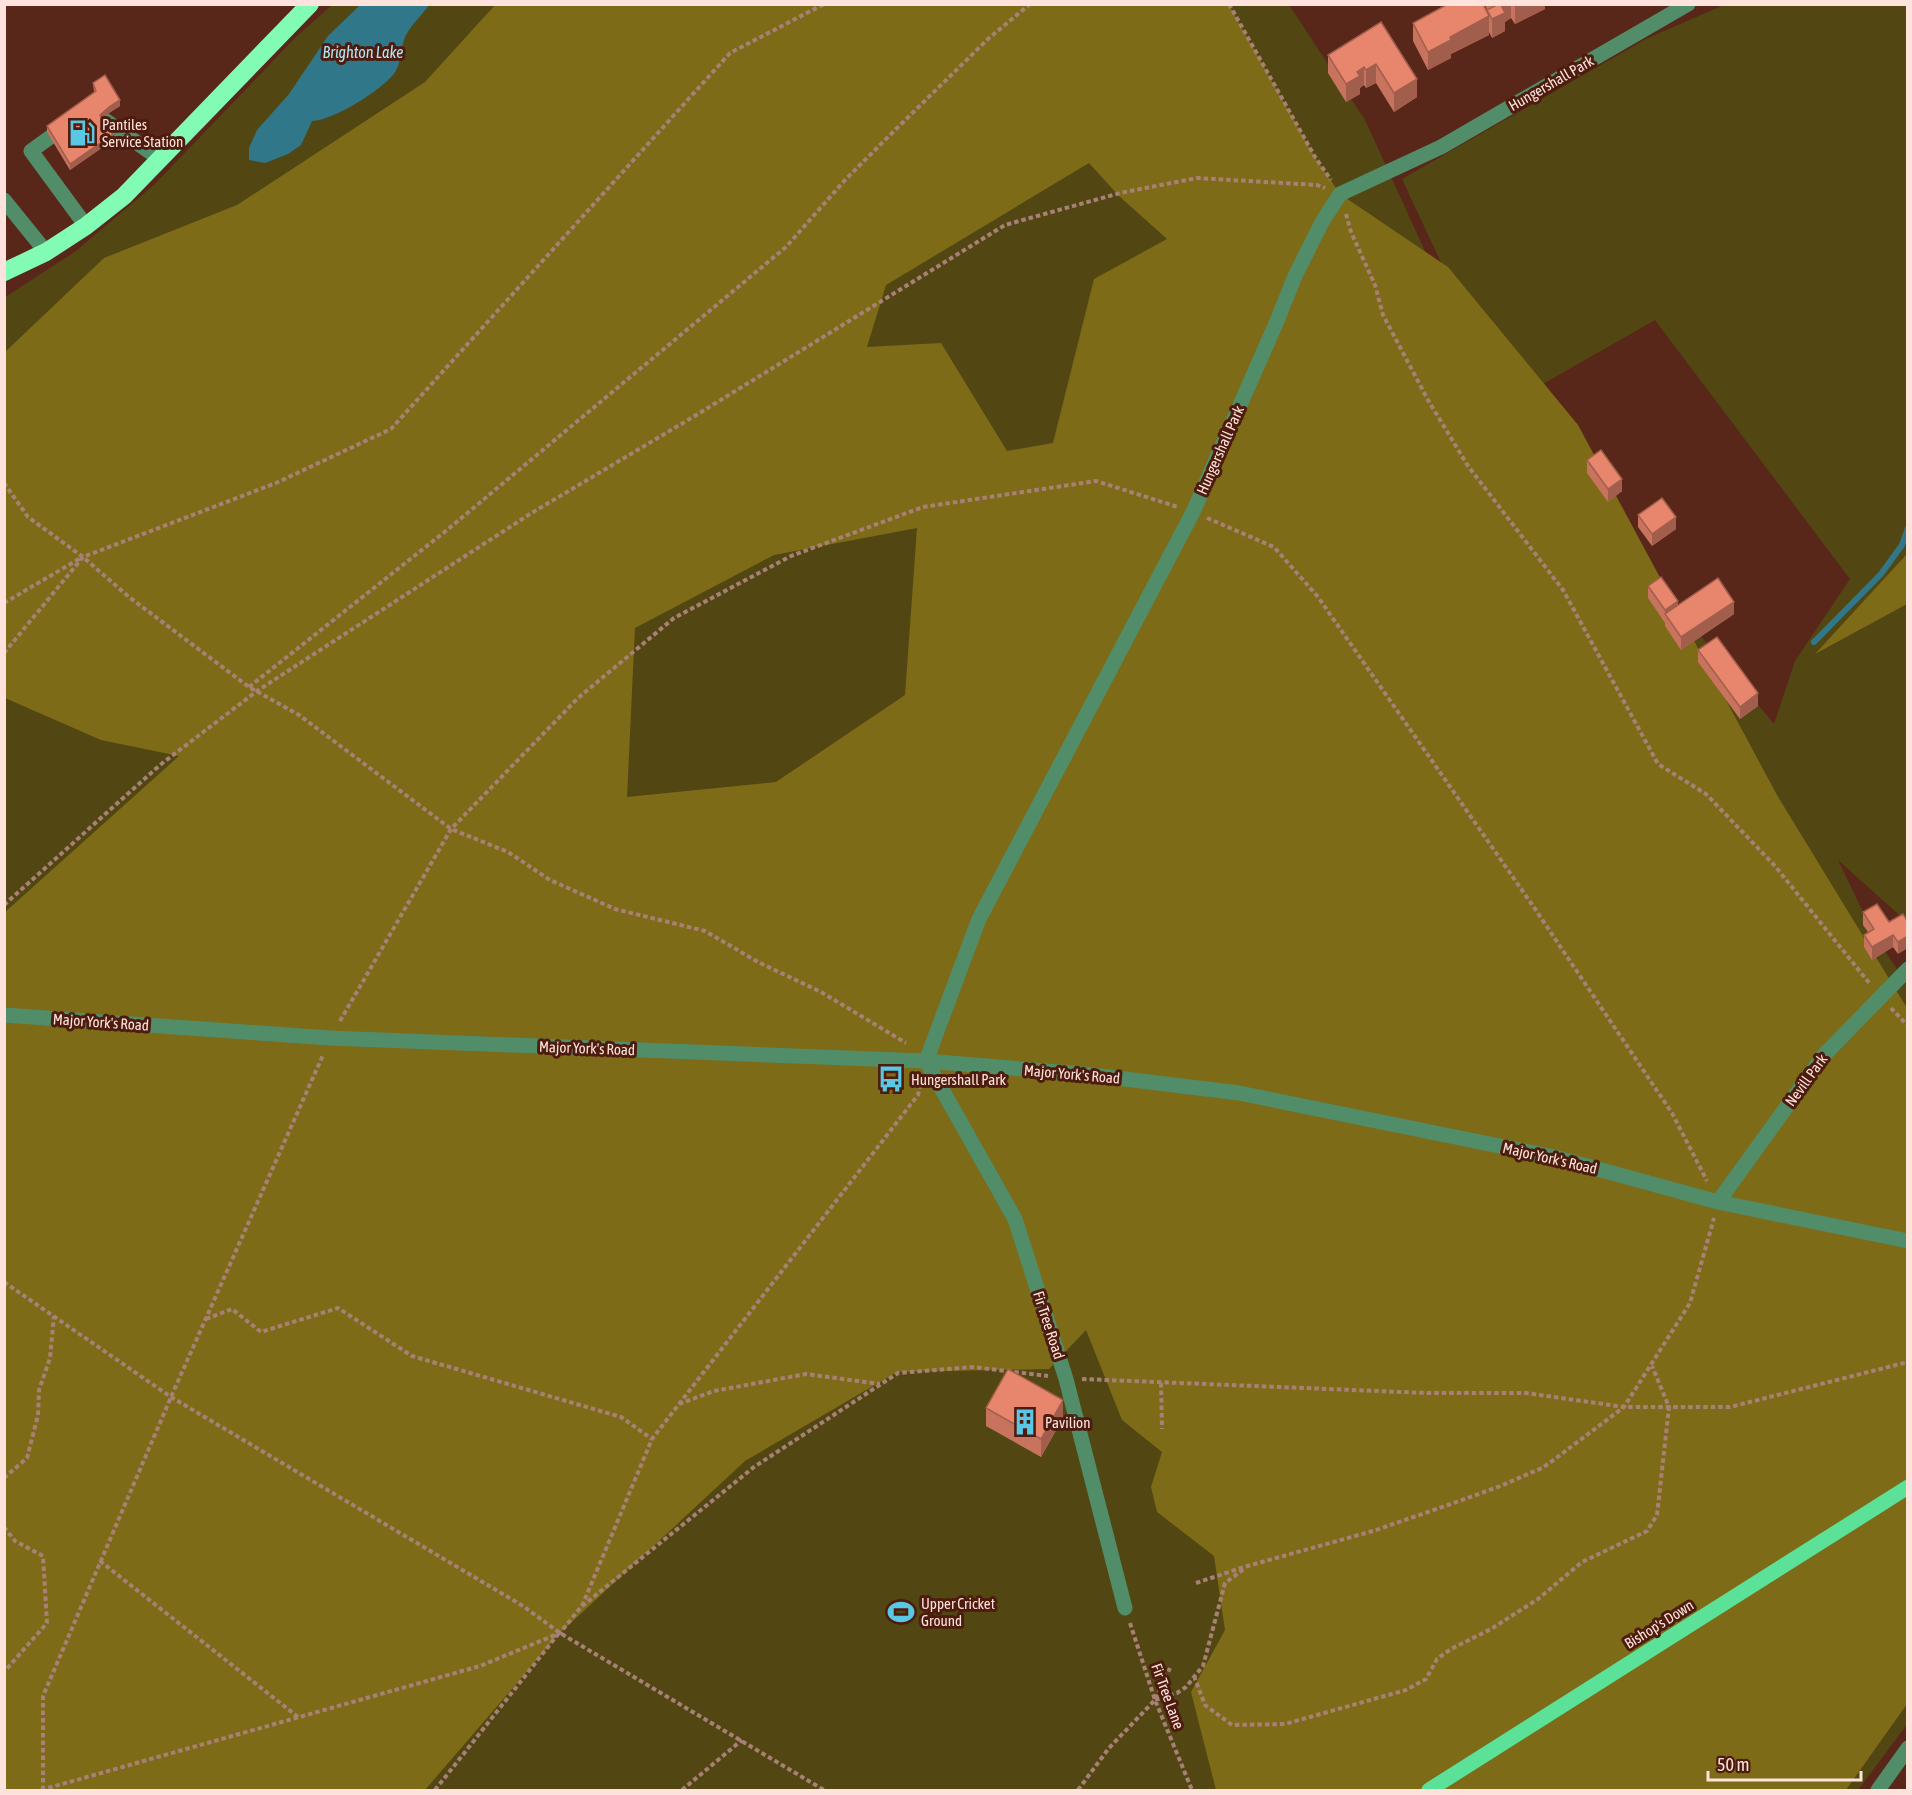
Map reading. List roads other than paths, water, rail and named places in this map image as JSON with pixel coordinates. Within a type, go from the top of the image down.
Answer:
[{"type":"highway","points":[[4,272],[46,252],[86,226],[124,196],[310,4]]},
{"type":"main road","name":"Bishop's Down","points":[[1430,1791],[1908,1487]]},
{"type":"street","name":"Hungershall Park","points":[[926,1061],[980,919],[1193,512],[1295,276],[1322,222],[1340,194],[1441,147],[1688,4]]},
{"type":"street","points":[[86,226],[31,151],[89,110],[160,159]]},
{"type":"street","points":[[4,200],[46,252]]},
{"type":"street","name":"Nevill Park","points":[[1718,1202],[1824,1055],[1908,969]]},
{"type":"street","name":"Major York's Road","points":[[4,1015],[330,1038],[926,1061],[1084,1074],[1239,1093],[1554,1157],[1718,1202],[1908,1241]]},
{"type":"street","name":"Fir Tree Road","points":[[926,1061],[1015,1220],[1066,1379],[1125,1608]]},
{"type":"street","points":[[1878,1791],[1908,1748]]},
{"type":"water","name":"Brighton Lake","points":[[360,5],[429,5],[406,35],[396,71],[386,82],[367,97],[332,116],[312,121],[301,145],[288,154],[265,163],[249,160],[249,148],[257,130],[289,94],[328,36]]},
{"type":"waterway","points":[[1814,642],[1881,574],[1902,545],[1908,528]]},
{"type":"place","name":"Pantiles Service Station","points":[[82,133]]},
{"type":"place","name":"Hungershall Park","points":[[891,1079]]},
{"type":"place","name":"Pavilion","points":[[1025,1422]]},
{"type":"place","name":"Upper Cricket Ground","points":[[901,1612]]}]
